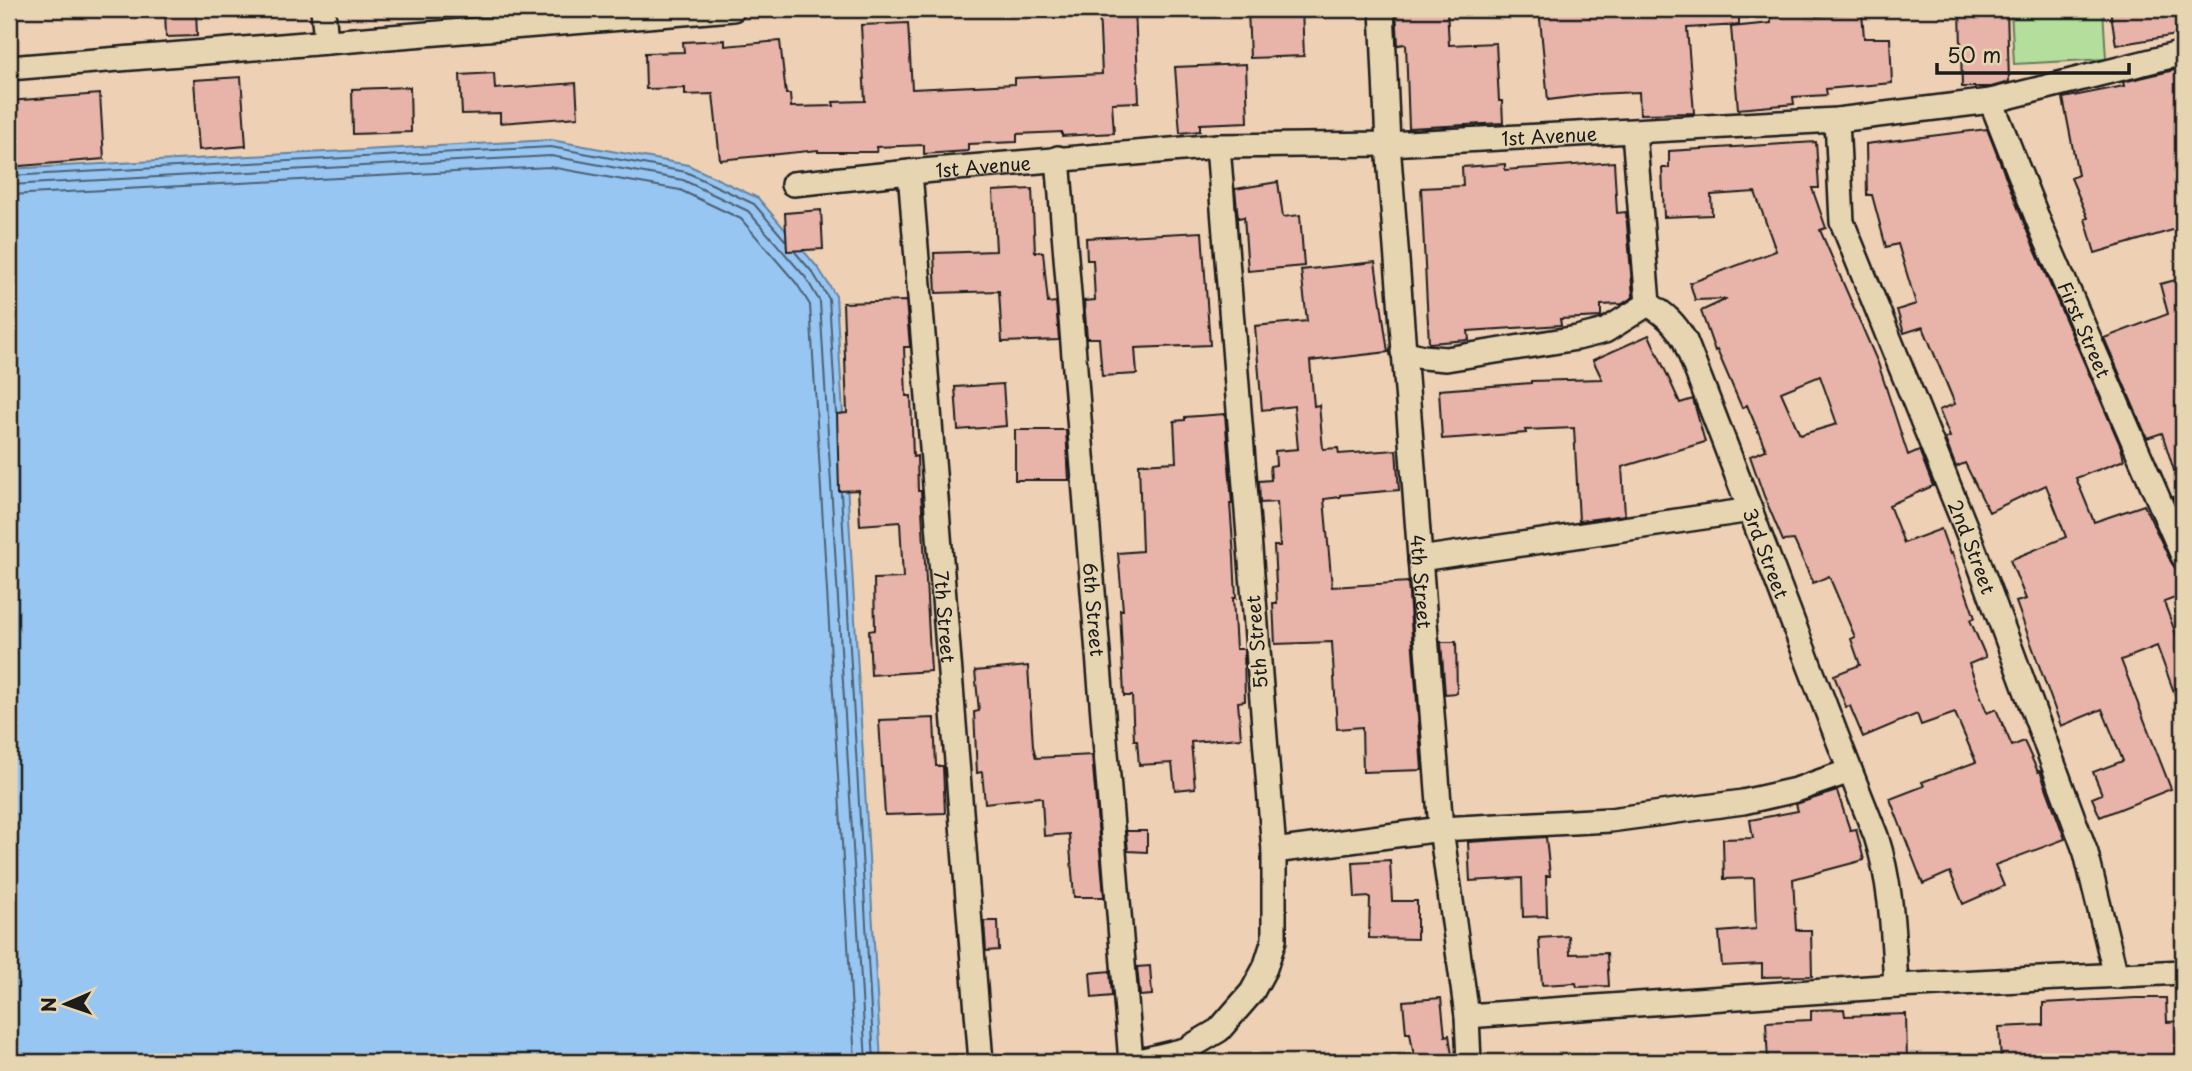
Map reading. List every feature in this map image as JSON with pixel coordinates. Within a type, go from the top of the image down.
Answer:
[{"type":"street","points":[[323,9],[326,42]]},
{"type":"street","points":[[9,68],[733,9]]},
{"type":"street","name":"4th Street","points":[[1382,9],[1388,144],[1441,829],[1467,1016],[1469,1062]]},
{"type":"street","name":"1st Avenue","points":[[793,184],[1058,158],[1217,146],[1388,144],[1837,120],[1991,100],[2183,53]]},
{"type":"street","name":"First Street","points":[[1991,100],[2042,230],[2183,556]]},
{"type":"street","name":"2nd Street","points":[[1837,120],[1842,222],[1969,536],[2087,853],[2116,976]]},
{"type":"street","points":[[1404,352],[1446,359],[1577,338],[1605,331],[1648,304],[1634,132]]},
{"type":"street","name":"5th Street","points":[[1133,1062],[1185,1050],[1219,1030],[1252,992],[1265,968],[1274,940],[1274,851],[1217,146]]},
{"type":"street","name":"6th Street","points":[[1058,158],[1133,1062]]},
{"type":"street","name":"7th Street","points":[[910,172],[981,1062]]},
{"type":"street","name":"3rd Street","points":[[1648,304],[1665,313],[1685,341],[1751,510],[1814,683],[1885,862],[1890,894],[1896,986]]},
{"type":"street","points":[[1420,559],[1751,510]]},
{"type":"street","points":[[1274,851],[1441,829],[1610,820],[1664,813],[1743,802],[1796,790],[1850,771]]},
{"type":"street","points":[[1467,1016],[1896,986],[2183,972]]},
{"type":"green space","points":[[2011,9],[2103,9],[2106,59],[2014,64]]},
{"type":"water","points":[[551,140],[688,165],[758,198],[819,269],[836,296],[881,1062],[9,1062],[9,169]]},
{"type":"building","points":[[165,9],[196,9],[197,36],[166,37]]},
{"type":"building","points":[[1099,9],[1135,9],[1139,102],[1112,103],[1114,133],[1062,136],[1062,132],[1017,134],[1017,142],[968,144],[968,151],[924,154],[924,145],[876,147],[877,152],[818,150],[720,160],[713,94],[685,95],[685,88],[646,89],[645,53],[684,52],[683,42],[725,40],[725,46],[780,41],[786,94],[790,94],[791,107],[834,106],[833,102],[865,101],[861,25],[908,23],[912,89],[1015,84],[1015,78],[1102,74]]},
{"type":"building","points":[[1248,9],[1302,9],[1304,56],[1250,58]]},
{"type":"building","points":[[1396,9],[1447,9],[1449,45],[1496,43],[1503,123],[1409,128],[1406,44],[1398,45]]},
{"type":"building","points":[[1539,9],[1739,9],[1739,25],[1687,28],[1694,113],[1640,114],[1639,92],[1548,100]]},
{"type":"building","points":[[1770,9],[1816,9],[1816,16],[1862,12],[1864,38],[1890,38],[1892,83],[1826,89],[1827,95],[1793,97],[1794,104],[1738,109],[1731,27],[1771,23]]},
{"type":"building","points":[[1960,9],[2007,9],[2009,82],[1991,87],[1962,87]]},
{"type":"building","points":[[2110,9],[2183,9],[2183,34],[2116,45]]},
{"type":"building","points":[[1246,64],[1248,122],[1200,124],[1200,131],[1180,133],[1175,67]]},
{"type":"building","points":[[2183,68],[2183,227],[2095,253],[2085,219],[2088,218],[2071,178],[2078,175],[2063,98],[2124,86],[2123,82]]},
{"type":"building","points":[[494,73],[495,89],[576,83],[578,117],[500,123],[500,113],[462,114],[460,75]]},
{"type":"building","points":[[241,77],[246,146],[199,150],[194,80]]},
{"type":"building","points":[[410,87],[411,132],[353,134],[352,89]]},
{"type":"building","points":[[100,94],[104,159],[9,167],[9,101]]},
{"type":"building","points":[[1987,129],[2029,236],[2121,447],[2124,460],[2076,478],[2094,522],[2144,505],[2171,562],[2175,568],[2183,570],[2183,595],[2164,602],[2183,653],[2183,710],[2181,711],[2157,646],[2121,660],[2171,789],[2100,817],[2092,798],[2102,794],[2093,772],[2123,761],[2102,709],[2061,726],[2016,602],[2026,599],[2010,560],[2066,537],[2046,485],[1989,512],[1965,463],[1956,467],[1945,439],[1950,437],[1939,410],[1955,404],[1923,327],[1904,333],[1897,310],[1916,304],[1898,244],[1886,247],[1872,195],[1867,195],[1866,144]]},
{"type":"building","points":[[1816,142],[1819,188],[1812,188],[1826,228],[1820,230],[1878,363],[1908,455],[1919,450],[1933,486],[1889,505],[1904,543],[1941,529],[1975,618],[1970,620],[1986,657],[1969,664],[1987,713],[1996,709],[2012,746],[2024,741],[2038,772],[2040,771],[2065,839],[1995,865],[2004,886],[1963,904],[1950,872],[1923,884],[1890,799],[1924,786],[1922,782],[1976,762],[1955,713],[1921,725],[1917,714],[1863,737],[1850,706],[1846,707],[1834,675],[1860,665],[1851,639],[1855,637],[1829,576],[1813,583],[1794,540],[1783,541],[1750,456],[1766,450],[1747,405],[1742,408],[1717,350],[1715,351],[1701,311],[1727,299],[1695,300],[1690,283],[1776,251],[1755,192],[1711,195],[1712,215],[1664,217],[1662,168],[1669,168],[1669,151]],"holes":[[[1820,376],[1837,424],[1800,435],[1781,392]]]},
{"type":"building","points":[[1614,162],[1617,213],[1626,212],[1633,297],[1622,304],[1601,305],[1601,317],[1560,319],[1561,325],[1468,331],[1469,340],[1429,343],[1421,188],[1463,186],[1462,167],[1505,164],[1505,170]]},
{"type":"building","points":[[1278,182],[1283,217],[1300,215],[1304,266],[1248,271],[1244,217],[1238,218],[1235,189]]},
{"type":"building","points":[[1032,189],[1035,252],[1043,252],[1048,303],[1056,302],[1059,340],[1002,342],[999,291],[936,293],[934,253],[996,251],[993,191]]},
{"type":"building","points":[[821,210],[823,249],[787,251],[785,213]]},
{"type":"building","points":[[1202,232],[1210,345],[1135,348],[1137,374],[1102,376],[1099,338],[1087,338],[1084,301],[1095,300],[1093,260],[1087,260],[1086,238]]},
{"type":"building","points":[[1375,262],[1388,352],[1310,361],[1314,406],[1319,405],[1323,449],[1338,448],[1339,454],[1396,450],[1399,490],[1324,499],[1332,587],[1408,582],[1422,770],[1363,772],[1362,727],[1337,729],[1332,642],[1275,644],[1273,603],[1277,603],[1274,546],[1280,546],[1277,502],[1260,503],[1259,481],[1271,480],[1270,466],[1276,465],[1275,451],[1298,449],[1294,406],[1262,410],[1255,326],[1307,321],[1301,270]]},
{"type":"building","points":[[2183,278],[2183,485],[2179,486],[2162,433],[2147,438],[2104,338],[2168,314],[2160,284]]},
{"type":"building","points":[[906,301],[910,347],[904,347],[906,396],[911,396],[913,457],[917,456],[918,491],[921,491],[931,671],[871,675],[869,631],[875,630],[874,579],[903,578],[900,522],[860,525],[858,490],[839,491],[837,414],[847,413],[843,303]]},
{"type":"building","points":[[1649,335],[1680,403],[1693,399],[1705,442],[1622,467],[1625,515],[1579,521],[1574,428],[1442,439],[1439,390],[1531,381],[1602,379],[1593,360]]},
{"type":"building","points":[[1003,384],[1006,426],[958,430],[955,387]]},
{"type":"building","points":[[1225,414],[1232,504],[1236,649],[1244,649],[1245,701],[1238,702],[1241,738],[1191,742],[1195,788],[1175,790],[1172,763],[1139,765],[1137,740],[1134,740],[1132,696],[1124,696],[1120,610],[1123,610],[1118,553],[1142,551],[1139,464],[1176,462],[1174,421],[1185,420],[1185,417]]},
{"type":"building","points":[[1015,430],[1066,430],[1069,480],[1015,480]]},
{"type":"building","points":[[2183,493],[2183,521],[2173,497]]},
{"type":"building","points":[[1441,642],[1456,642],[1457,693],[1445,694]]},
{"type":"building","points":[[1028,666],[1036,758],[1092,755],[1104,897],[1074,897],[1069,834],[1044,836],[1040,797],[985,803],[982,772],[977,773],[974,712],[979,711],[975,671]]},
{"type":"building","points":[[934,718],[936,766],[943,766],[945,813],[885,815],[879,720]]},
{"type":"building","points":[[1837,791],[1850,830],[1856,829],[1864,860],[1793,879],[1796,930],[1811,930],[1812,976],[1762,977],[1762,964],[1722,966],[1719,932],[1756,929],[1754,878],[1724,879],[1723,839],[1753,838],[1750,820],[1798,811],[1796,804]]},
{"type":"building","points":[[1126,831],[1147,831],[1147,852],[1128,851]]},
{"type":"building","points":[[1546,837],[1550,876],[1546,876],[1547,916],[1523,917],[1522,878],[1470,881],[1468,842]]},
{"type":"building","points":[[1390,860],[1392,901],[1417,901],[1417,939],[1369,938],[1370,897],[1355,898],[1353,862]]},
{"type":"building","points":[[984,921],[998,921],[999,950],[986,951]]},
{"type":"building","points":[[1569,936],[1570,954],[1607,953],[1609,986],[1577,987],[1576,983],[1542,985],[1539,938]]},
{"type":"building","points":[[1150,966],[1152,995],[1140,996],[1137,967]]},
{"type":"building","points":[[1110,971],[1112,996],[1092,998],[1090,973]]},
{"type":"building","points":[[1441,998],[1445,1036],[1449,1035],[1453,1062],[1415,1062],[1410,1033],[1406,1033],[1403,1001]]},
{"type":"building","points":[[2166,998],[2167,1022],[2183,1021],[2183,1062],[2001,1062],[1999,1027],[2043,1025],[2043,1003]]},
{"type":"building","points":[[1844,1009],[1845,1016],[1906,1014],[1907,1062],[1768,1062],[1766,1022],[1811,1020],[1811,1010]]}]
